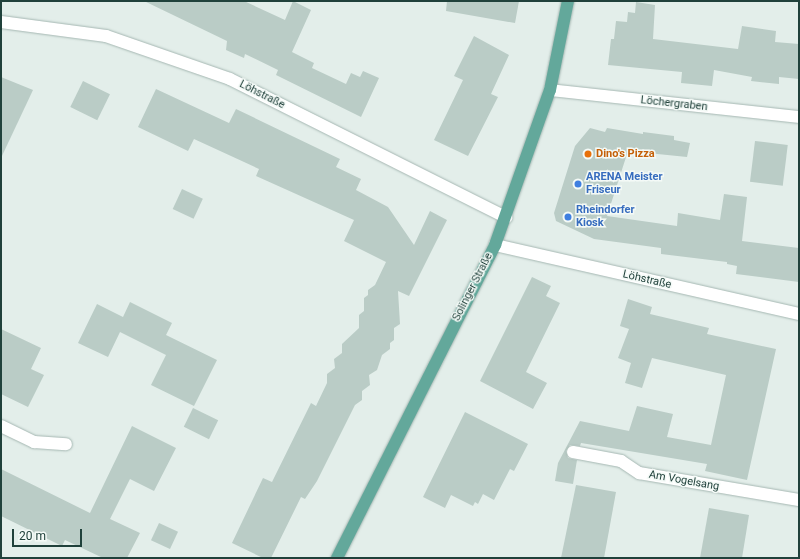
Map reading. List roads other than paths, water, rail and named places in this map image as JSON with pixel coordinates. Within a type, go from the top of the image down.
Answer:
[{"type":"main road","name":"Solinger Straße","points":[[337,558],[494,245],[506,217],[550,90],[568,1]]},
{"type":"street","name":"Löhstraße","points":[[1,22],[106,36],[230,79],[506,217]]},
{"type":"street","name":"Löchergraben","points":[[550,90],[799,117]]},
{"type":"street","name":"Löhstraße","points":[[494,245],[799,314]]},
{"type":"street","points":[[1,426],[34,442],[66,444]]},
{"type":"street","name":"Am Vogelsang","points":[[573,452],[621,461],[639,473],[799,500]]},
{"type":"place","name":"Dino's Pizza","points":[[588,154]]},
{"type":"place","name":"ARENA Meister Friseur","points":[[578,184]]},
{"type":"place","name":"Rheindorfer Kiosk","points":[[568,217]]}]
